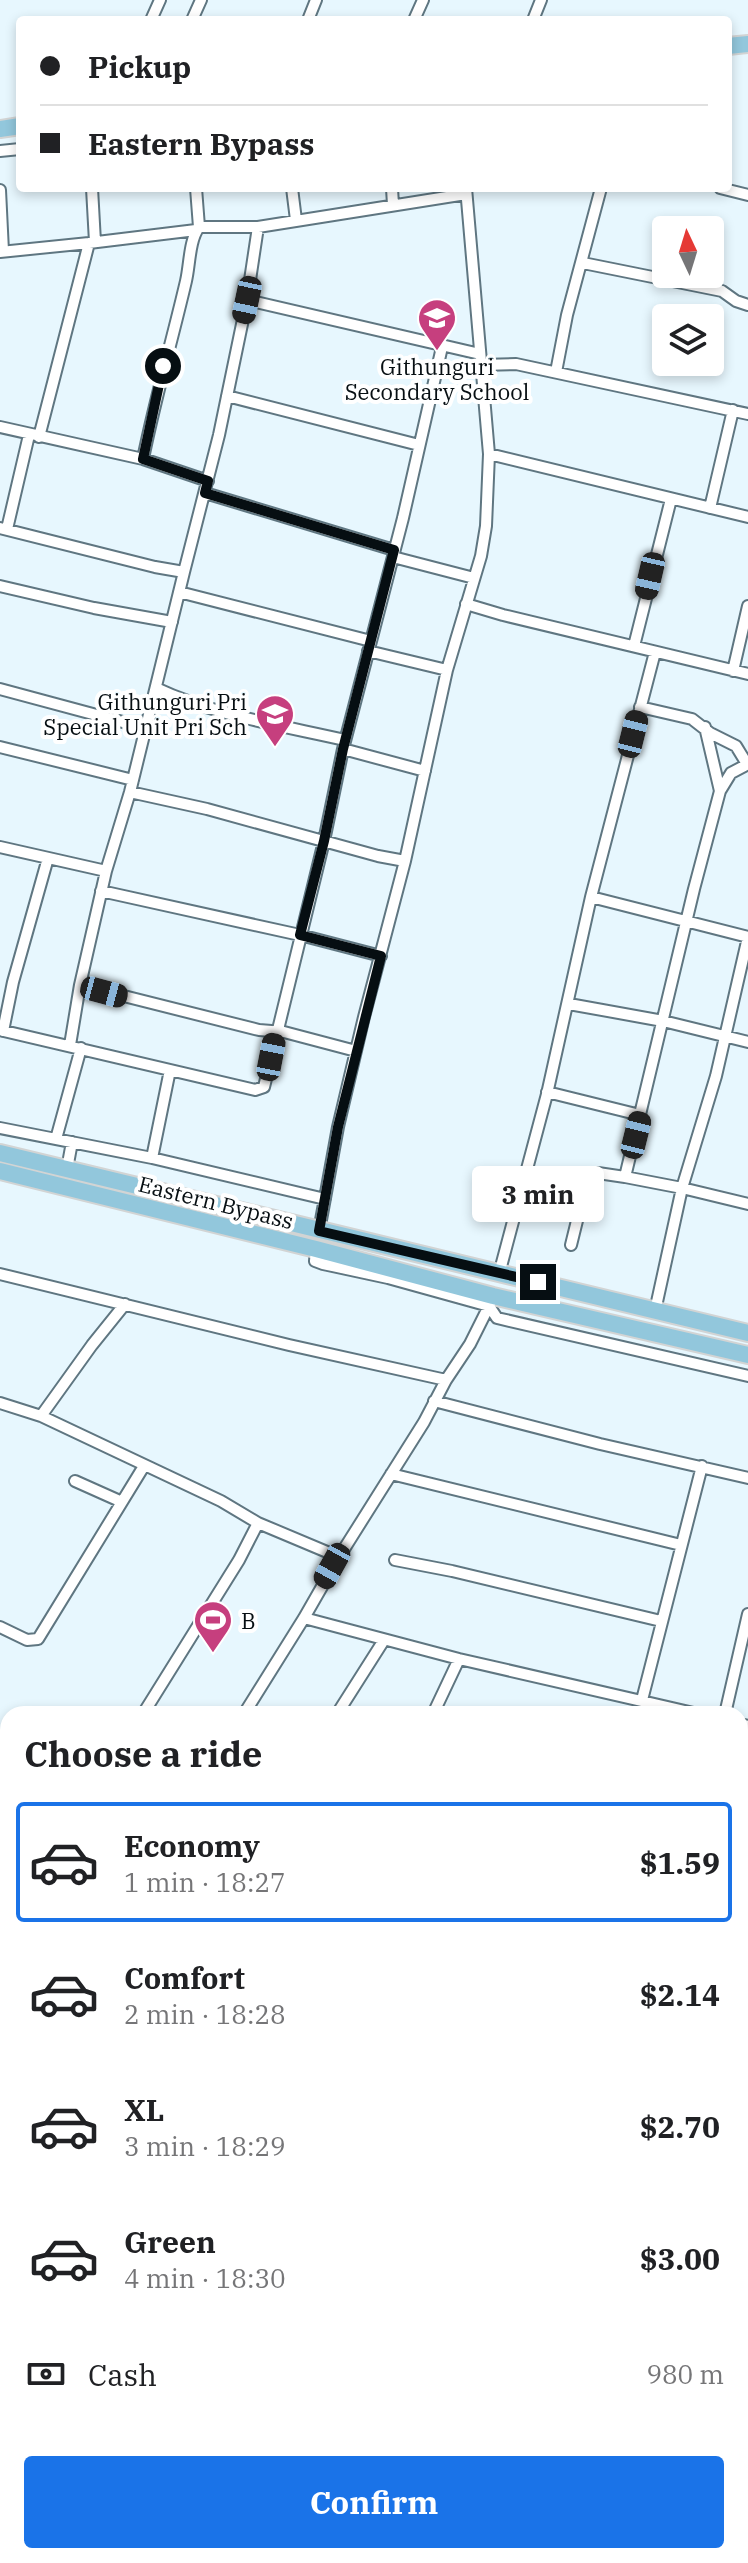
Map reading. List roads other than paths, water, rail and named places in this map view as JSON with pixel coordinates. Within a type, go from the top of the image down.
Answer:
[{"type":"main road","name":"Eastern Bypass","points":[[0,1153],[748,1333]]},
{"type":"main road","name":"Eastern Bypass","points":[[0,1171],[316,1249],[432,1280],[491,1301],[627,1327],[748,1355]]},
{"type":"main road","points":[[432,1280],[438,1259]]},
{"type":"street","points":[[0,190],[1,251],[92,243],[197,228],[258,227],[461,192]]},
{"type":"street","points":[[92,192],[92,243],[3,528],[184,572]]},
{"type":"street","points":[[143,459],[163,366],[190,266],[197,228],[196,192]]},
{"type":"street","points":[[292,192],[296,220]]},
{"type":"street","points":[[392,192],[393,205]]},
{"type":"street","points":[[319,1231],[356,1051],[405,861],[447,670],[486,526],[489,454],[466,192]]},
{"type":"street","points":[[556,372],[567,315],[600,192]]},
{"type":"street","points":[[56,1139],[75,1047],[80,985],[106,871],[130,792],[208,481],[247,300],[258,227]]},
{"type":"street","points":[[583,263],[722,291],[748,305]]},
{"type":"street","points":[[247,300],[480,359],[556,372],[748,414]]},
{"type":"street","points":[[48,858],[1,1030],[255,1090],[262,1089],[442,347]]},
{"type":"street","points":[[227,396],[419,445]]},
{"type":"street","points":[[710,508],[733,410]]},
{"type":"street","points":[[0,427],[143,459],[208,481]]},
{"type":"street","points":[[489,454],[748,517]]},
{"type":"street","points":[[205,493],[474,578]]},
{"type":"street","points":[[634,646],[671,499]]},
{"type":"street","points":[[0,586],[172,622]]},
{"type":"street","points":[[179,592],[447,670]]},
{"type":"street","points":[[466,604],[748,674]]},
{"type":"street","points":[[733,671],[748,606]]},
{"type":"street","points":[[499,1274],[569,1004],[591,897],[655,652]]},
{"type":"street","points":[[156,688],[174,697],[425,771]]},
{"type":"street","points":[[0,689],[145,728]]},
{"type":"street","points":[[625,1177],[720,791],[731,773],[748,764],[736,746],[705,727],[682,716],[640,707]]},
{"type":"street","points":[[705,727],[720,791]]},
{"type":"street","points":[[0,747],[133,780]]},
{"type":"street","points":[[130,792],[405,861]]},
{"type":"street","points":[[0,847],[106,871]]},
{"type":"street","points":[[101,891],[381,956]]},
{"type":"street","points":[[591,897],[748,937],[725,1037],[682,1188],[655,1311]]},
{"type":"street","points":[[80,985],[356,1051]]},
{"type":"street","points":[[569,1004],[663,1021],[748,1042]]},
{"type":"street","points":[[152,1158],[170,1070]]},
{"type":"street","points":[[547,1092],[640,1115]]},
{"type":"street","points":[[0,1128],[152,1158],[325,1199]]},
{"type":"street","points":[[67,1169],[72,1142]]},
{"type":"street","points":[[571,1245],[591,1174],[625,1177],[748,1204]]},
{"type":"street","points":[[316,1249],[315,1261],[323,1264],[491,1301]]},
{"type":"street","points":[[0,1274],[446,1380]]},
{"type":"street","points":[[491,1301],[497,1318],[748,1376]]},
{"type":"street","points":[[249,1706],[470,1344],[491,1301]]},
{"type":"street","points":[[41,1416],[125,1304]]},
{"type":"street","points":[[621,1346],[627,1327]]},
{"type":"street","points":[[434,1401],[748,1478]]},
{"type":"street","points":[[0,1403],[41,1416],[221,1501],[258,1523],[339,1557]]},
{"type":"street","points":[[0,1627],[27,1640],[38,1639],[144,1466]]},
{"type":"street","points":[[642,1700],[702,1466]]},
{"type":"street","points":[[391,1474],[681,1545]]},
{"type":"street","points":[[75,1481],[122,1502]]},
{"type":"street","points":[[148,1706],[239,1560],[258,1523]]},
{"type":"street","points":[[395,1560],[661,1621]]},
{"type":"street","points":[[727,1706],[748,1614]]},
{"type":"street","points":[[304,1618],[459,1659],[666,1706]]},
{"type":"street","points":[[342,1706],[384,1640]]},
{"type":"street","points":[[437,1706],[459,1659]]},
{"type":"place","name":"Githunguri Secondary School","points":[[437,352]]},
{"type":"place","name":"Githunguri Pri Special Unit Pri Sch","points":[[275,748]]},
{"type":"place","name":"B","points":[[213,1654]]}]
